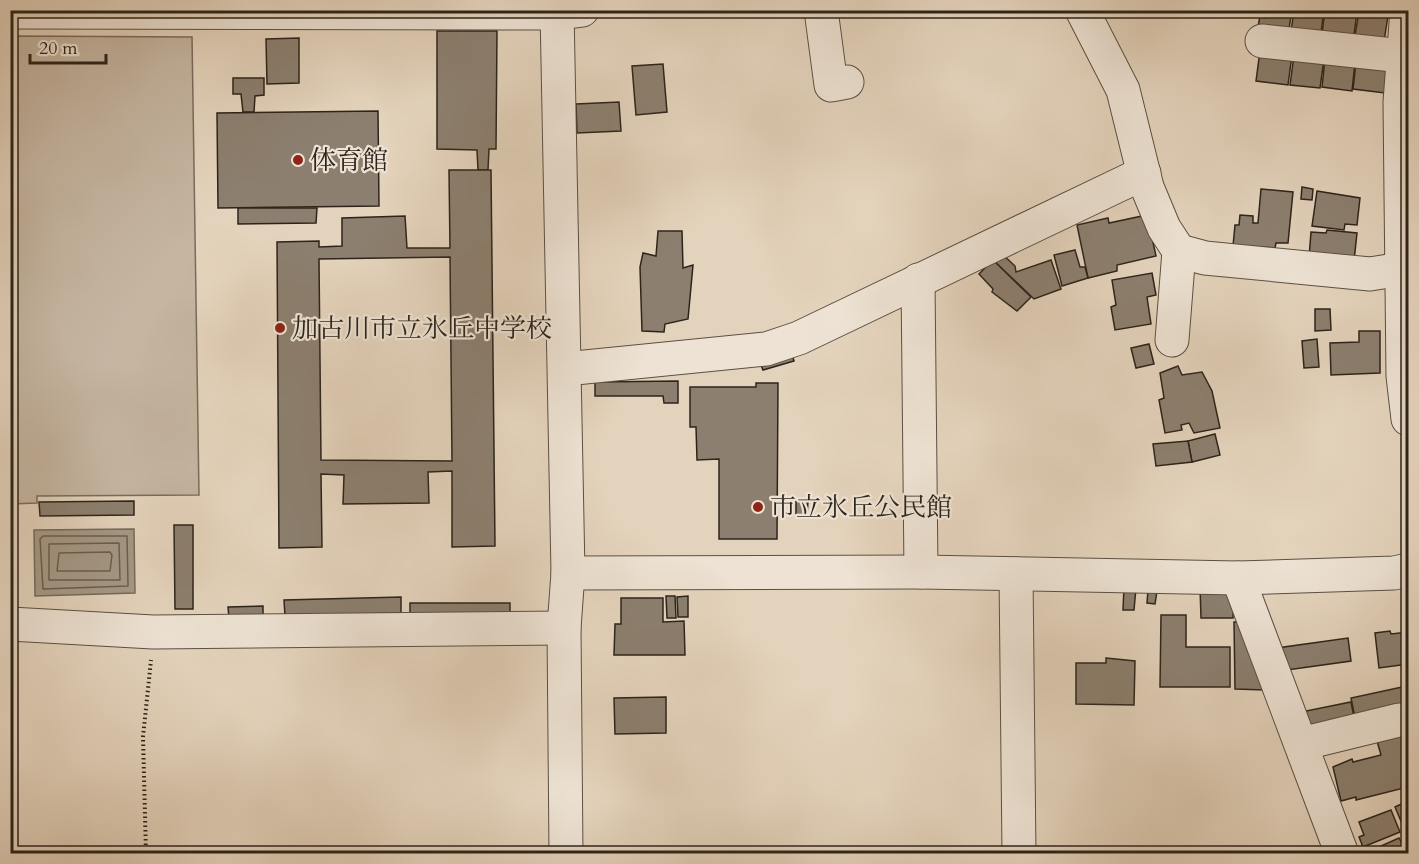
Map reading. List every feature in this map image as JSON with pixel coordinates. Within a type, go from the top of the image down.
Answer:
[{"type":"street","points":[[821,10],[831,85],[847,82]]},
{"type":"street","points":[[1082,10],[1123,90],[1144,173],[1164,228],[1179,251],[1172,340]]},
{"type":"street","points":[[1407,10],[1400,102],[1408,419]]},
{"type":"street","points":[[10,12],[565,11],[564,369],[568,573],[564,628],[566,854]]},
{"type":"street","points":[[1262,41],[1403,56]]},
{"type":"street","points":[[564,369],[766,349],[799,339],[1144,173]]},
{"type":"street","points":[[1179,251],[1205,258],[1371,274],[1405,268]]},
{"type":"street","points":[[918,280],[921,572]]},
{"type":"street","points":[[568,573],[921,572],[1238,578],[1394,573],[1408,570]]},
{"type":"street","points":[[1016,574],[1019,854]]},
{"type":"street","points":[[1238,578],[1342,854]]},
{"type":"street","points":[[10,624],[153,632],[564,628]]},
{"type":"street","points":[[1301,744],[1399,720]]},
{"type":"path","points":[[146,854],[143,737],[153,632]]},
{"type":"shaded area","points":[[11,36],[192,37],[199,495],[37,496],[37,503],[11,504]]},
{"type":"water","points":[[134,529],[135,593],[35,596],[34,530]]},
{"type":"building","points":[[1261,10],[1292,10],[1288,35],[1258,27]]},
{"type":"building","points":[[1294,10],[1324,10],[1320,40],[1291,32]]},
{"type":"building","points":[[1325,10],[1357,12],[1353,42],[1322,34]]},
{"type":"building","points":[[1359,12],[1388,16],[1383,47],[1355,35]]},
{"type":"building","points":[[437,31],[497,31],[496,149],[489,149],[488,170],[478,170],[477,150],[437,149]]},
{"type":"building","points":[[299,38],[299,83],[267,84],[266,39]]},
{"type":"building","points":[[1260,51],[1292,55],[1288,85],[1256,81]]},
{"type":"building","points":[[1294,55],[1324,59],[1320,88],[1290,85]]},
{"type":"building","points":[[1325,59],[1355,62],[1352,91],[1322,87]]},
{"type":"building","points":[[1356,63],[1388,66],[1385,93],[1353,89]]},
{"type":"building","points":[[663,64],[667,112],[636,115],[632,66]]},
{"type":"building","points":[[233,78],[264,78],[264,95],[255,96],[254,112],[243,112],[241,94],[233,94]]},
{"type":"building","points":[[619,102],[621,131],[577,133],[576,104]]},
{"type":"building","name":"体育館","points":[[378,111],[379,206],[218,208],[217,113]]},
{"type":"building","points":[[449,170],[491,170],[495,546],[452,547],[452,471],[428,472],[429,503],[343,504],[344,475],[321,474],[322,547],[279,548],[277,242],[319,241],[319,247],[342,246],[342,218],[405,216],[407,248],[450,248]],"holes":[[[450,257],[452,461],[321,460],[319,259]]]},
{"type":"building","points":[[1302,187],[1313,189],[1312,200],[1301,199]]},
{"type":"building","points":[[1261,189],[1293,192],[1288,243],[1276,243],[1275,248],[1233,246],[1235,225],[1239,225],[1240,215],[1253,216],[1253,223],[1258,223]]},
{"type":"building","points":[[1317,191],[1360,198],[1357,225],[1345,224],[1344,230],[1312,226]]},
{"type":"building","points":[[238,208],[317,208],[316,223],[238,224]]},
{"type":"building","points":[[1147,215],[1156,256],[1117,265],[1117,271],[1088,278],[1077,225],[1108,218],[1109,223]]},
{"type":"building","points":[[1327,230],[1357,233],[1354,261],[1309,258],[1311,232],[1326,233]]},
{"type":"building","points":[[658,231],[682,231],[683,268],[693,265],[688,319],[665,324],[664,332],[642,331],[640,267],[643,253],[656,256]]},
{"type":"building","points":[[1075,250],[1080,267],[1085,267],[1088,278],[1062,286],[1054,255]]},
{"type":"building","points":[[1000,252],[1015,266],[1016,272],[1051,260],[1061,289],[1034,299],[993,260]]},
{"type":"building","points":[[993,260],[1031,297],[1017,311],[992,292],[993,289],[979,274]]},
{"type":"building","points":[[1152,273],[1156,295],[1147,297],[1151,324],[1115,330],[1111,307],[1116,305],[1112,280]]},
{"type":"building","points":[[1315,309],[1330,309],[1331,330],[1315,331]]},
{"type":"building","points":[[1359,331],[1380,331],[1380,373],[1331,375],[1330,343],[1359,342]]},
{"type":"building","points":[[1317,339],[1319,367],[1304,368],[1302,341]]},
{"type":"building","points":[[1149,344],[1154,364],[1136,368],[1131,348]]},
{"type":"building","points":[[792,354],[794,361],[763,370],[760,363]]},
{"type":"building","points":[[1178,366],[1182,375],[1202,372],[1212,391],[1220,428],[1194,433],[1189,423],[1181,425],[1182,430],[1165,433],[1159,400],[1164,398],[1160,373]]},
{"type":"building","points":[[678,381],[678,403],[664,403],[663,396],[595,396],[595,382]]},
{"type":"building","points":[[756,383],[778,383],[777,539],[719,539],[719,459],[697,460],[696,427],[690,427],[690,387],[756,387]]},
{"type":"building","points":[[1215,434],[1220,455],[1192,462],[1188,441]]},
{"type":"building","points":[[1188,441],[1192,462],[1156,466],[1153,444]]},
{"type":"building","points":[[796,500],[808,501],[807,516],[796,515]]},
{"type":"building","points":[[134,501],[134,515],[40,516],[39,502]]},
{"type":"building","points":[[174,525],[193,525],[193,609],[175,609]]},
{"type":"building","points":[[1124,587],[1136,588],[1134,610],[1123,610]]},
{"type":"building","points":[[1200,587],[1234,593],[1233,618],[1201,618]]},
{"type":"building","points":[[1148,590],[1157,591],[1155,604],[1147,603]]},
{"type":"building","points":[[666,596],[675,596],[676,618],[667,618]]},
{"type":"building","points":[[688,596],[688,617],[678,617],[677,597]]},
{"type":"building","points":[[401,597],[401,613],[285,616],[284,600]]},
{"type":"building","points":[[621,598],[663,598],[663,622],[684,621],[685,655],[614,655],[615,624],[621,624]]},
{"type":"building","points":[[410,603],[510,603],[510,614],[410,613]]},
{"type":"building","points":[[263,606],[263,618],[229,618],[228,607]]},
{"type":"building","points":[[1161,615],[1186,615],[1186,647],[1230,647],[1230,687],[1160,687]]},
{"type":"building","points":[[1234,622],[1247,622],[1265,690],[1235,689]]},
{"type":"building","points":[[1390,631],[1391,634],[1408,632],[1408,664],[1379,668],[1375,633]]},
{"type":"building","points":[[1348,638],[1351,661],[1280,671],[1277,648]]},
{"type":"building","points":[[1106,658],[1135,661],[1134,705],[1076,704],[1076,663],[1106,663]]},
{"type":"building","points":[[1407,686],[1408,712],[1356,723],[1351,698]]},
{"type":"building","points":[[666,697],[666,733],[615,734],[614,698]]},
{"type":"building","points":[[1351,702],[1355,723],[1305,733],[1301,712]]},
{"type":"building","points":[[1408,732],[1408,787],[1356,800],[1356,797],[1341,801],[1333,767],[1352,759],[1353,762],[1381,755],[1377,741]]},
{"type":"building","points":[[1408,801],[1408,838],[1395,807]]},
{"type":"building","points":[[1391,810],[1400,832],[1363,847],[1359,837],[1364,835],[1359,822]]},
{"type":"building","points":[[1399,838],[1408,854],[1371,854],[1370,851]]},
{"type":"place","name":"体育館","points":[[298,160]]},
{"type":"place","name":"加古川市立氷丘中学校","points":[[280,328]]},
{"type":"place","name":"市立氷丘公民館","points":[[758,507]]}]
